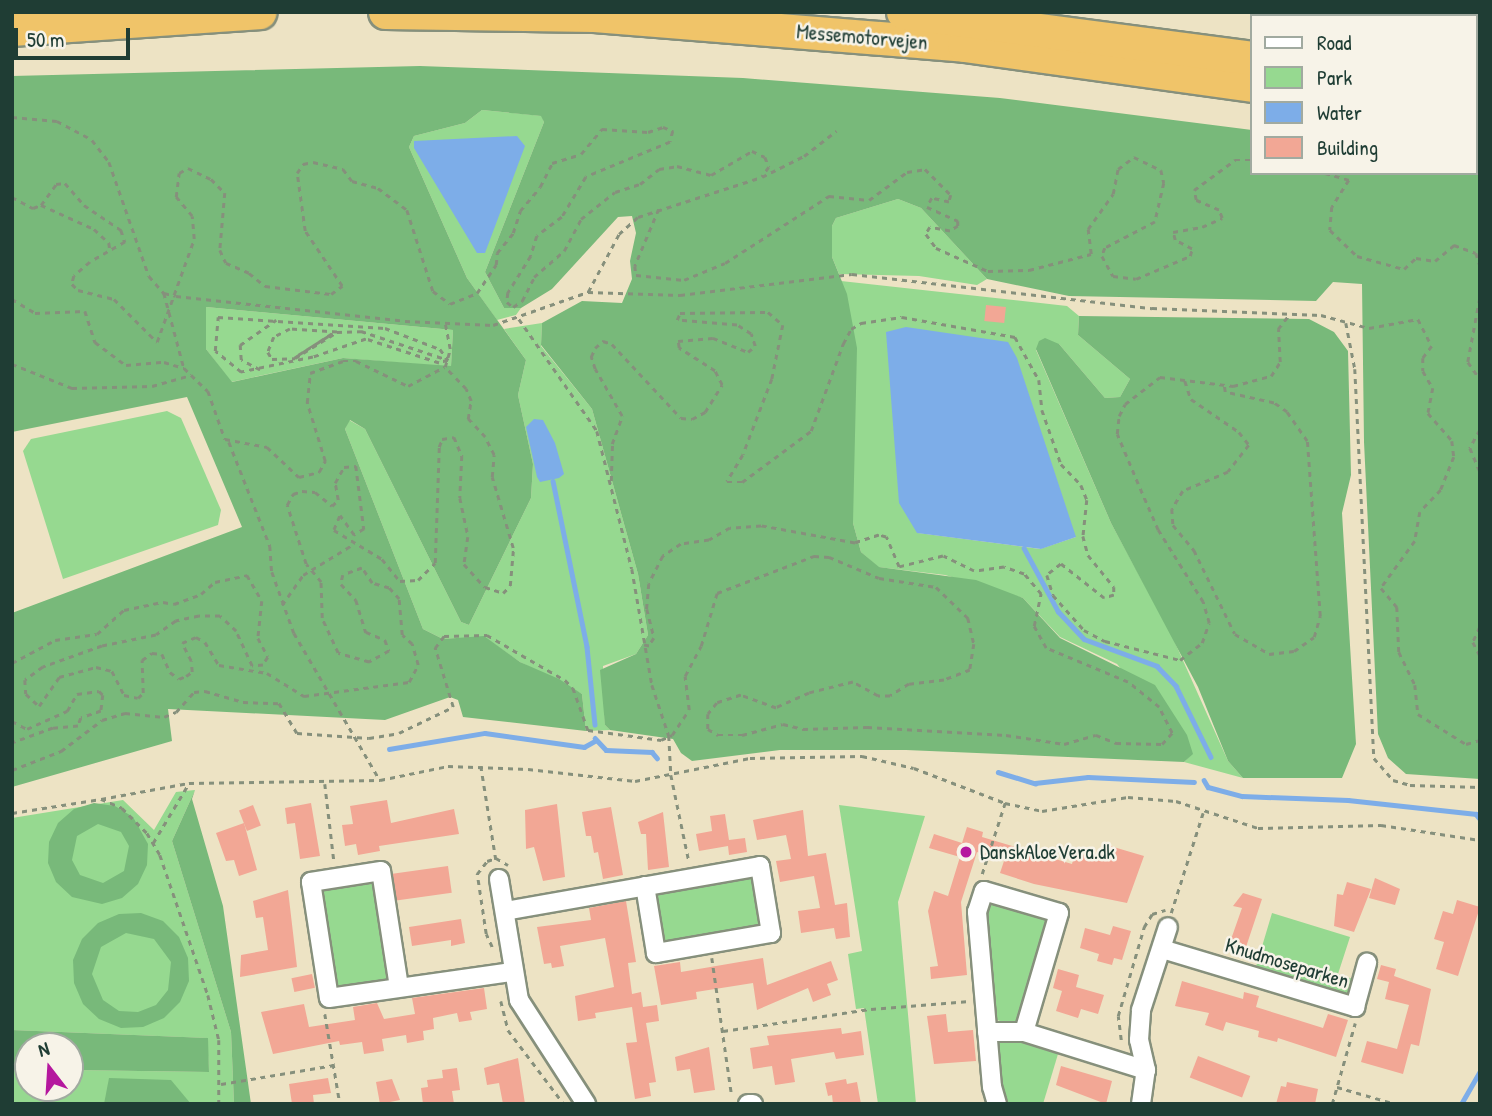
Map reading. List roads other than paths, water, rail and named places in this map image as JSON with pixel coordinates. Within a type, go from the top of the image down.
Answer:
[{"type":"highway","points":[[12,29],[259,12]]},
{"type":"highway","name":"Messemotorvejen","points":[[385,12],[594,15],[964,45],[1250,85]]},
{"type":"highway","name":"Messemotorvejen","points":[[903,12],[1250,58]]},
{"type":"street","points":[[505,911],[645,886],[760,866],[771,933],[656,953],[645,886]]},
{"type":"street","points":[[399,987],[381,871],[312,882],[329,998],[512,972]]},
{"type":"street","points":[[504,877],[512,972],[527,1016],[586,1104]]},
{"type":"street","points":[[997,1104],[983,1000],[977,912],[984,891],[1059,913],[1024,1032]]},
{"type":"street","points":[[1141,1104],[1146,1070],[1139,1040],[1142,1010],[1174,919]]},
{"type":"street","name":"Knudmoseparken","points":[[1162,948],[1355,1007],[1367,963]]},
{"type":"street","points":[[987,1031],[1024,1032],[1146,1070]]},
{"type":"water","points":[[517,136],[525,146],[485,253],[477,253],[414,148],[414,141]]},
{"type":"water","points":[[906,327],[1008,342],[1017,358],[1076,537],[1041,549],[917,533],[899,503],[886,332]]},
{"type":"water","points":[[534,419],[543,420],[555,443],[564,474],[559,478],[540,482],[537,477],[526,427]]},
{"type":"waterway","points":[[553,481],[587,647],[595,725]]},
{"type":"waterway","points":[[1024,548],[1058,611],[1084,639],[1157,666],[1176,686],[1211,757]]},
{"type":"waterway","points":[[389,749],[485,733],[584,747],[595,741]]},
{"type":"waterway","points":[[595,738],[606,750],[652,752],[657,758]]},
{"type":"waterway","points":[[998,772],[1035,783],[1088,777],[1194,782]]},
{"type":"waterway","points":[[1204,780],[1208,787],[1242,796],[1348,800],[1476,814],[1480,819]]},
{"type":"waterway","points":[[1461,1104],[1480,1071]]},
{"type":"place","name":"DanskAloeVera.dk","points":[[966,852]]}]
